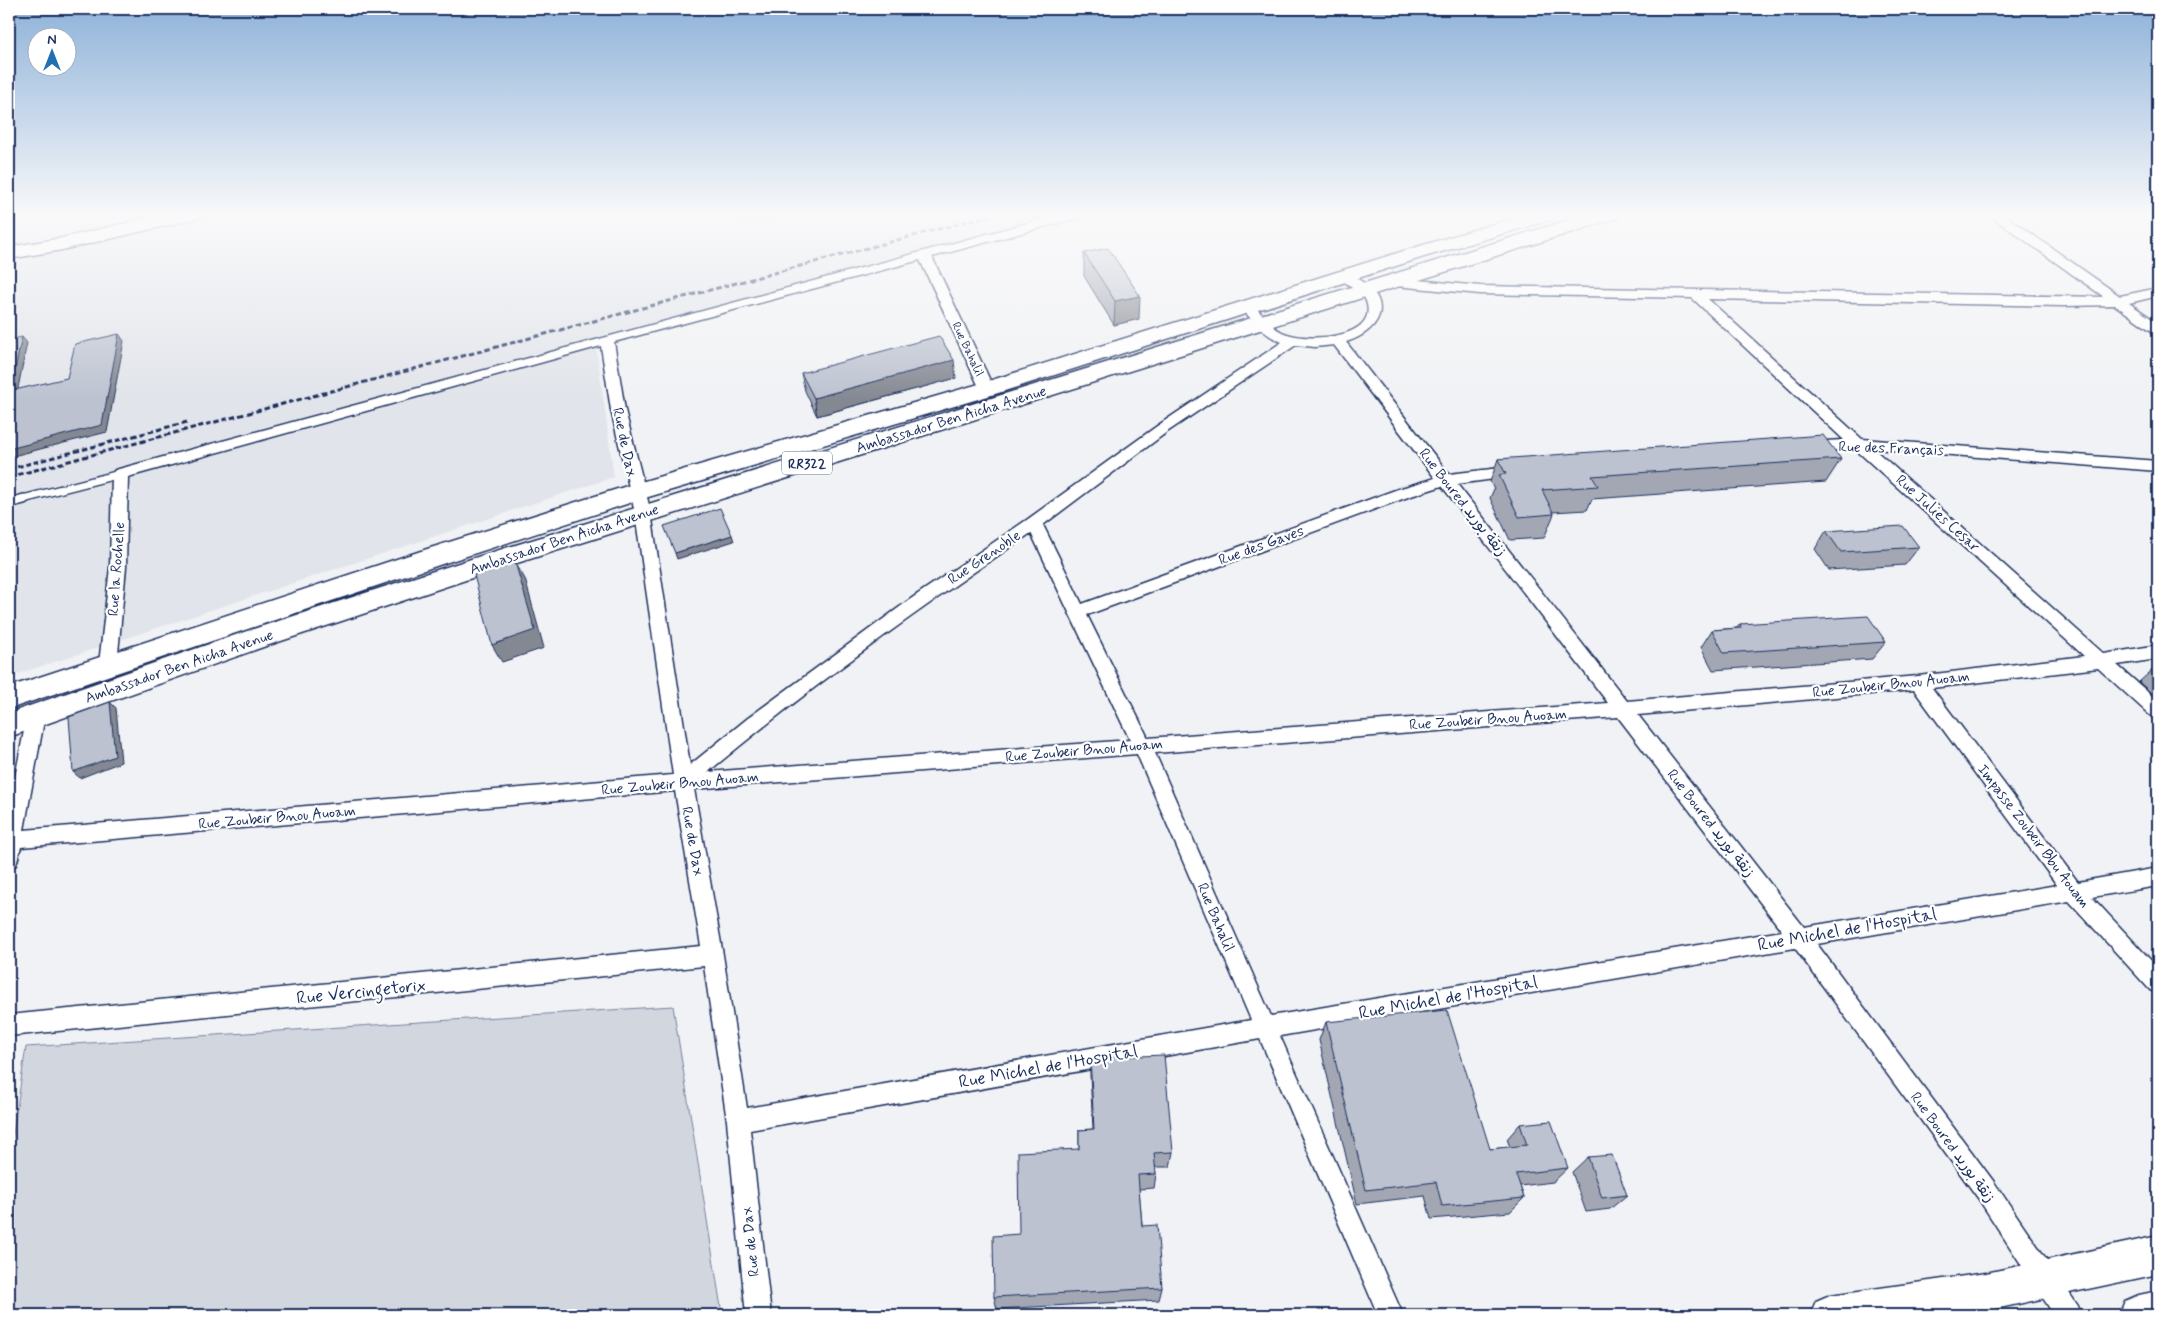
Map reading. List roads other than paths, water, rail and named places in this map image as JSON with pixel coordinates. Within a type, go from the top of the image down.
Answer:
[{"type":"main road","name":"Ambassador Ben Aicha Avenue","points":[[9,724],[303,624],[640,503],[987,389],[1344,276]]},
{"type":"main road","name":"Ambassador Ben Aicha Avenue","points":[[9,698],[108,664],[640,503],[1264,323],[1416,276]]},
{"type":"main road","points":[[1830,1315],[1986,1294],[2158,1255]]},
{"type":"main road","points":[[2139,1315],[2158,1311]]},
{"type":"street","points":[[120,474],[843,276]]},
{"type":"street","name":"Rue Bahalil","points":[[934,276],[987,389]]},
{"type":"street","points":[[1247,306],[1277,335],[1292,341],[1307,343],[1338,341],[1354,335],[1369,323],[1374,309],[1372,299],[1366,292],[1344,276]]},
{"type":"street","points":[[2082,276],[2158,329]]},
{"type":"street","points":[[1396,282],[1480,290],[2000,301],[2118,301],[2158,292]]},
{"type":"street","name":"Rue Julies Cesar","points":[[1695,294],[1800,392],[2158,712]]},
{"type":"street","name":"Rue de Dax","points":[[606,340],[618,410],[640,503],[683,782],[713,955],[738,1121],[758,1315]]},
{"type":"street","name":"Rue Grenoble","points":[[683,782],[754,723],[918,602],[1034,523],[1162,429],[1292,341]]},
{"type":"street","name":"Rue Boured زنقة بوريد","points":[[1338,341],[1799,938],[1986,1190],[2069,1315]]},
{"type":"street","name":"Rue des Français","points":[[1790,449],[1860,444],[2158,466]]},
{"type":"street","points":[[1445,480],[1536,469]]},
{"type":"street","name":"Rue la Rochelle","points":[[108,664],[118,568],[120,474]]},
{"type":"street","name":"Rue des Gaves","points":[[1078,612],[1403,493],[1445,480]]},
{"type":"street","name":"Rue Bahalil","points":[[1034,523],[1142,746],[1390,1315]]},
{"type":"street","name":"Rue Zoubeir Bnou Auoam","points":[[10,840],[683,782],[1623,709],[1918,683],[2102,661],[2158,652]]},
{"type":"street","name":"Impasse Zoubeir Bbu Aouam","points":[[1918,683],[2073,890],[2158,983]]},
{"type":"street","points":[[9,859],[10,840],[36,715]]},
{"type":"street","name":"Rue Michel de l'Hospital","points":[[738,1121],[1264,1028],[2158,877]]},
{"type":"street","name":"Rue Vercingetorix","points":[[9,1026],[713,955]]},
{"type":"lane","points":[[9,503],[120,474]]},
{"type":"railway","points":[[9,477],[763,276]]},
{"type":"railway","points":[[9,469],[187,422]]}]
